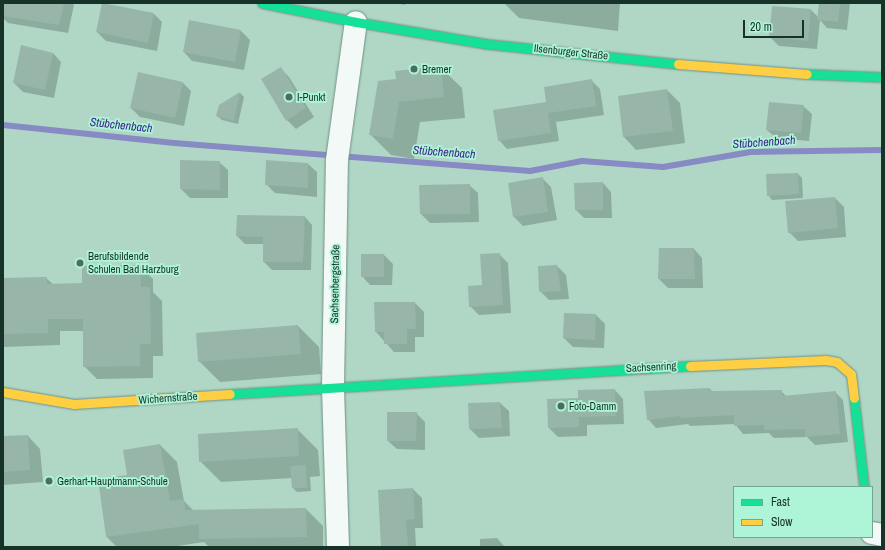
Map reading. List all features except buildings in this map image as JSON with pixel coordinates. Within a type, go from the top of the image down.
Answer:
[{"type":"street","name":"Ilsenburger Straße","points":[[262,3],[356,22],[487,44],[778,73],[882,77]]},
{"type":"street","name":"Sachsenbergstraße","points":[[338,547],[333,386],[337,155],[356,22]]},
{"type":"street","name":"Sachsenring","points":[[333,386],[629,368],[826,360],[837,362],[852,374],[864,486]]},
{"type":"street","name":"Wichernstraße","points":[[3,392],[74,404],[333,386]]},
{"type":"waterway","name":"Stübchenbach","points":[[3,125],[174,143],[530,171],[582,161],[663,167],[751,152],[882,150]]},
{"type":"traffic: fast","points":[[262,3],[356,22],[487,44],[678,64]]},
{"type":"traffic: fast","points":[[807,74],[882,77]]},
{"type":"traffic: fast","points":[[230,394],[690,366]]},
{"type":"traffic: fast","points":[[854,398],[864,486]]},
{"type":"traffic: slow","points":[[678,64],[807,74]]},
{"type":"traffic: slow","points":[[690,366],[826,360],[837,362],[851,374],[854,398]]},
{"type":"traffic: slow","points":[[3,392],[74,404],[230,394]]},
{"type":"place","name":"Bremer","points":[[414,69]]},
{"type":"place","name":"I-Punkt","points":[[289,97]]},
{"type":"place","name":"Berufsbildende Schulen Bad Harzburg","points":[[80,263]]},
{"type":"place","name":"Foto-Damm","points":[[561,406]]},
{"type":"place","name":"Gerhart-Hauptmann-Schule","points":[[49,481]]}]
